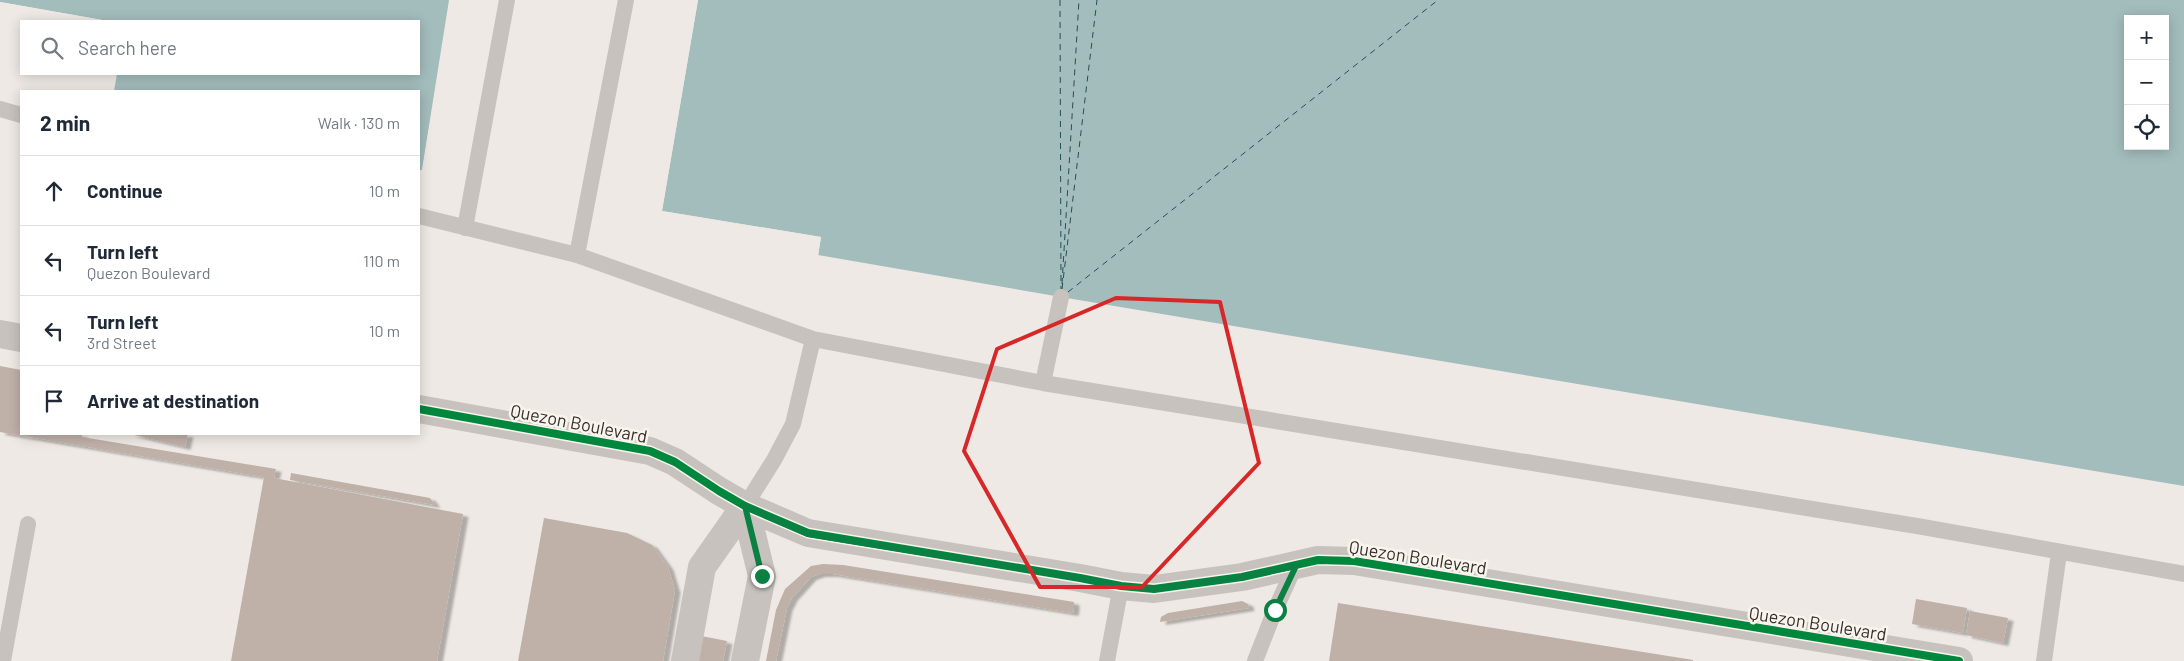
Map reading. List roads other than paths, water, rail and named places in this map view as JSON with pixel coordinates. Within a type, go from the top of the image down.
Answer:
[{"type":"street","points":[[0,334],[20,338]]},
{"type":"street","name":"Quezon Boulevard","points":[[420,409],[650,451],[675,462],[745,506],[808,534],[1121,586],[1154,589],[1242,577],[1318,560],[1354,561],[1958,661]]},
{"type":"street","points":[[685,661],[702,567],[745,506]]},
{"type":"street","points":[[745,506],[762,576],[745,661]]},
{"type":"lane","points":[[465,228],[506,0]]},
{"type":"lane","points":[[577,255],[626,0]]},
{"type":"lane","points":[[0,109],[20,114]]},
{"type":"lane","points":[[420,216],[577,255],[813,339],[1043,384],[1913,526],[2184,574]]},
{"type":"lane","points":[[1043,384],[1061,298]]},
{"type":"lane","points":[[745,506],[774,460],[792,424],[813,339]]},
{"type":"lane","points":[[3,661],[28,524]]},
{"type":"lane","points":[[2044,661],[2059,552]]},
{"type":"lane","points":[[1255,661],[1275,610],[1296,566]]},
{"type":"lane","points":[[1107,661],[1121,586]]},
{"type":"water","points":[[0,0],[450,0],[422,171],[420,170],[420,90],[114,90],[117,75],[420,75],[420,20],[102,20],[0,2]]},
{"type":"water","points":[[698,0],[2184,0],[2184,486],[818,255],[821,237],[662,211]]}]
